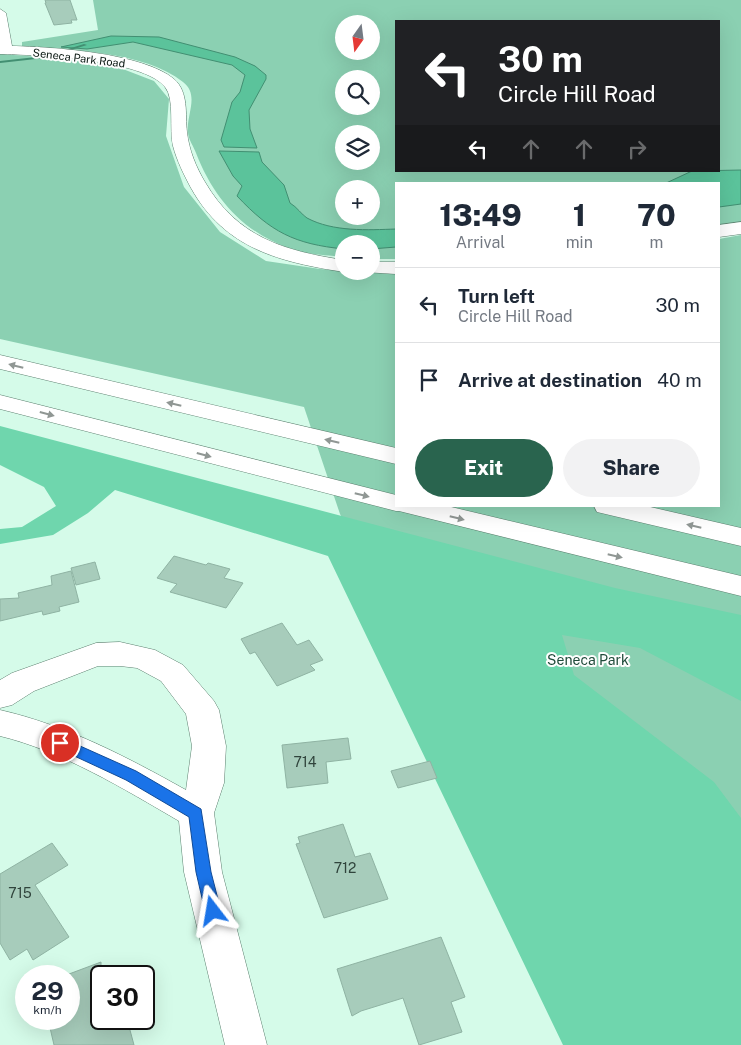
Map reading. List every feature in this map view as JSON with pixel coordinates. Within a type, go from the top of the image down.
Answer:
[{"type":"main road","points":[[0,13],[8,50]]},
{"type":"main road","name":"Seneca Park Road","points":[[8,50],[79,56],[136,66],[161,76],[170,82],[176,92],[179,132],[188,165],[201,193],[216,213],[234,231],[273,250],[309,260],[335,264]]},
{"type":"main road","points":[[720,231],[741,228]]},
{"type":"main road","points":[[380,268],[395,268]]},
{"type":"main road","points":[[0,362],[395,456]]},
{"type":"main road","points":[[0,402],[395,503]]},
{"type":"main road","points":[[414,507],[741,586]]},
{"type":"main road","points":[[611,507],[741,537]]},
{"type":"main road","points":[[0,696],[23,682],[96,655],[120,654],[144,658],[172,673],[202,710],[209,746],[206,783],[196,813],[203,872],[246,1045]]},
{"type":"main road","points":[[0,723],[15,726],[68,747],[131,776],[196,813]]},
{"type":"green space","points":[[93,0],[741,0],[741,223],[720,227],[720,182],[395,182],[395,259],[380,259],[380,235],[335,235],[335,256],[297,251],[258,233],[232,212],[221,199],[203,170],[189,137],[188,126],[192,99],[188,87],[183,82],[167,72],[127,58],[83,51],[22,46],[22,42],[98,30]]},
{"type":"green space","name":"Seneca Park","points":[[0,54],[54,58],[115,66],[154,81],[169,99],[166,136],[184,187],[220,232],[266,261],[335,270],[335,280],[380,280],[380,273],[395,274],[395,507],[720,507],[720,239],[741,235],[741,1045],[613,1045],[340,514],[304,407],[0,339]]},
{"type":"shaded area","points":[[111,36],[159,37],[235,57],[255,66],[266,75],[266,79],[249,110],[250,129],[257,148],[224,147],[221,140],[232,102],[240,92],[245,75],[232,65],[133,42],[87,49],[61,47]]},
{"type":"shaded area","points":[[219,151],[259,152],[262,162],[284,185],[290,203],[307,218],[317,223],[339,228],[362,230],[395,229],[395,247],[380,248],[380,235],[335,235],[335,248],[297,240],[261,219],[249,208],[237,196],[242,186],[233,176]]},
{"type":"shaded area","points":[[720,170],[741,170],[741,204],[720,207],[720,182],[668,182],[690,172],[720,172]]},
{"type":"shaded area","points":[[0,426],[615,588],[741,615],[741,701],[640,648],[562,635],[574,675],[714,782],[741,818],[741,1045],[563,1045],[328,556],[115,490],[88,513],[53,535],[0,544],[0,529],[22,527],[56,506],[44,487],[0,465]]},
{"type":"building","points":[[45,0],[70,0],[77,20],[71,20],[72,23],[54,25]]},
{"type":"building","points":[[174,556],[206,565],[208,563],[230,569],[224,578],[243,583],[226,608],[170,592],[177,584],[157,578]]},
{"type":"building","points":[[95,562],[100,579],[76,585],[71,568]]},
{"type":"building","points":[[71,571],[79,602],[59,607],[60,611],[43,615],[42,611],[0,621],[0,599],[19,598],[18,593],[52,585],[51,576]]},
{"type":"building","points":[[282,623],[297,645],[309,640],[323,660],[310,665],[315,670],[277,686],[255,652],[250,654],[241,639]]},
{"type":"building","points":[[348,738],[351,759],[326,762],[328,783],[287,788],[282,745]]},
{"type":"building","points":[[430,761],[437,778],[398,788],[391,771]]},
{"type":"building","points":[[343,824],[355,857],[370,853],[388,899],[324,918],[296,844],[300,843],[298,837]]},
{"type":"building","points":[[52,843],[68,865],[35,885],[69,937],[33,960],[27,949],[10,960],[0,943],[0,874]]},
{"type":"building","points":[[441,937],[465,997],[451,1002],[462,1032],[419,1045],[403,998],[361,1011],[352,1016],[337,969]]},
{"type":"building","points":[[90,966],[90,1030],[130,1030],[134,1045],[54,1045],[51,1030],[80,1030],[80,970]]},
{"type":"waterway","points":[[0,62],[45,57],[85,45]]},
{"type":"route","points":[[60,743],[131,776],[196,813],[203,872],[213,911]]}]
